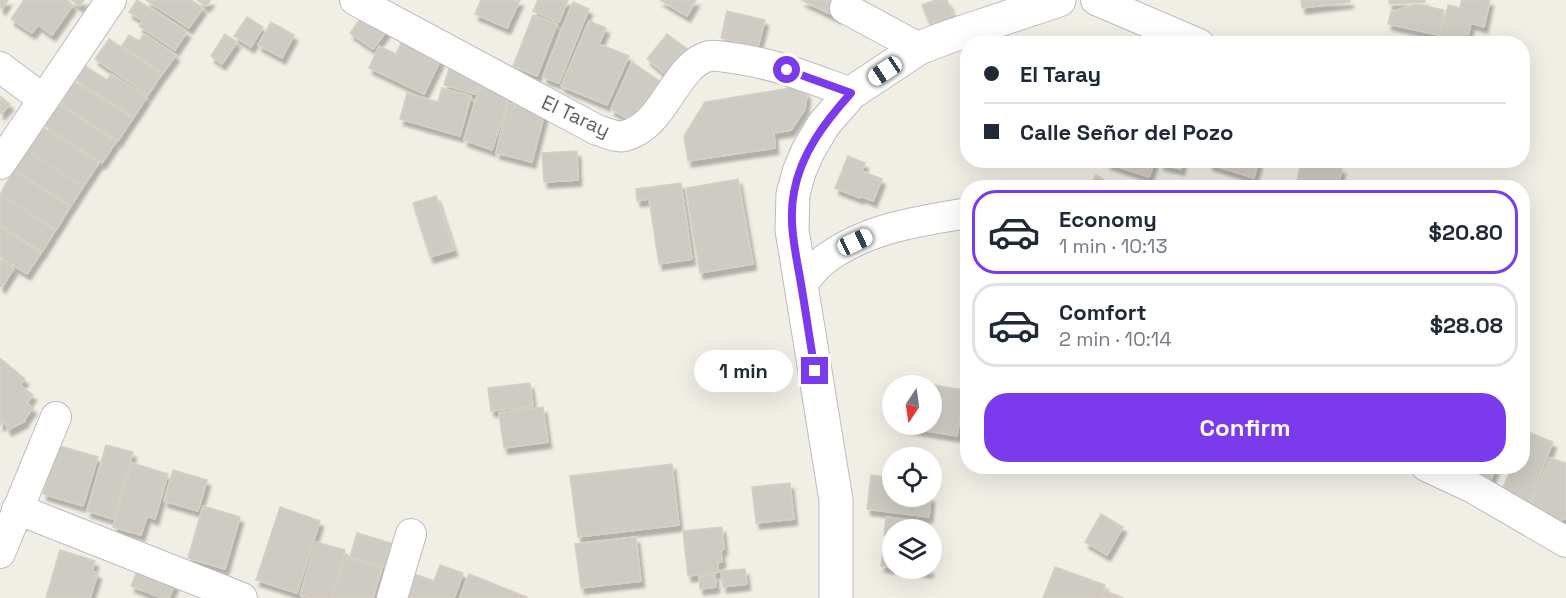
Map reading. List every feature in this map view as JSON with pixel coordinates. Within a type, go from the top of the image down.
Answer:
[{"type":"street","points":[[0,164],[111,0]]},
{"type":"street","name":"El Taray","points":[[356,0],[597,130],[622,137],[645,128],[689,69],[700,59],[712,55],[757,61],[851,93]]},
{"type":"street","points":[[836,598],[836,500],[792,230],[793,194],[799,172],[824,124],[851,93],[919,48],[1059,0]]},
{"type":"street","points":[[1096,0],[1180,36]]},
{"type":"street","points":[[845,8],[919,48]]},
{"type":"street","points":[[0,67],[43,99]]},
{"type":"street","points":[[801,285],[821,262],[844,247],[866,237],[912,224],[960,215]]},
{"type":"street","points":[[0,553],[56,417]]},
{"type":"street","points":[[1443,474],[1473,488],[1566,542]]},
{"type":"street","points":[[17,509],[242,598]]},
{"type":"street","points":[[392,598],[411,534]]},
{"type":"building","points":[[0,0],[8,0],[2,9],[0,7]]},
{"type":"building","points":[[24,0],[67,0],[73,5],[52,35],[38,25],[32,33],[11,19]]},
{"type":"building","points":[[71,0],[84,0],[80,6]]},
{"type":"building","points":[[137,0],[187,32],[175,50],[139,26],[143,21],[129,12]]},
{"type":"building","points":[[146,0],[191,0],[203,8],[189,28]]},
{"type":"building","points":[[197,0],[211,0],[206,6]]},
{"type":"building","points":[[481,0],[520,0],[507,28],[475,14]]},
{"type":"building","points":[[538,0],[568,0],[559,22],[533,11]]},
{"type":"building","points":[[660,0],[696,0],[687,16]]},
{"type":"building","points":[[801,0],[839,0],[839,18]]},
{"type":"building","points":[[936,0],[947,0],[953,15],[930,24],[922,5]]},
{"type":"building","points":[[1301,0],[1350,0],[1350,2],[1302,8]]},
{"type":"building","points":[[1389,0],[1425,0],[1425,2],[1389,4]]},
{"type":"building","points":[[1462,0],[1490,0],[1484,27],[1471,23],[1468,36],[1440,36],[1448,5],[1460,8]]},
{"type":"building","points":[[573,2],[589,9],[559,83],[543,77]]},
{"type":"building","points":[[1416,4],[1444,10],[1439,35],[1388,24],[1391,12]]},
{"type":"building","points":[[727,11],[765,20],[758,47],[721,38]]},
{"type":"building","points":[[365,12],[388,29],[373,49],[350,33]]},
{"type":"building","points":[[533,15],[557,24],[537,76],[513,66]]},
{"type":"building","points":[[247,17],[263,27],[251,47],[234,36]]},
{"type":"building","points":[[589,21],[606,28],[599,44],[629,56],[607,105],[561,86]]},
{"type":"building","points":[[271,22],[294,35],[282,58],[258,45]]},
{"type":"building","points":[[144,34],[176,55],[163,73],[122,46],[129,35],[139,41]]},
{"type":"building","points":[[225,34],[237,42],[222,64],[211,56]]},
{"type":"building","points":[[667,34],[690,51],[669,77],[647,59]]},
{"type":"building","points":[[109,39],[162,74],[148,95],[95,59]]},
{"type":"building","points":[[402,41],[441,59],[424,94],[369,68],[379,46],[396,54]]},
{"type":"building","points":[[632,62],[661,82],[630,120],[611,109]]},
{"type":"building","points":[[85,66],[107,80],[111,74],[147,97],[134,117],[76,80]]},
{"type":"building","points":[[449,69],[480,79],[475,94],[444,85]]},
{"type":"building","points":[[75,82],[133,118],[118,141],[61,104]]},
{"type":"building","points":[[480,86],[510,95],[492,150],[464,140]]},
{"type":"building","points":[[802,86],[807,95],[805,109],[791,130],[774,133],[775,148],[688,161],[684,136],[705,102]]},
{"type":"building","points":[[442,88],[471,96],[460,136],[400,119],[407,93],[438,102]]},
{"type":"building","points":[[0,96],[10,104],[1,114],[0,113]]},
{"type":"building","points":[[508,103],[545,112],[532,162],[496,153]]},
{"type":"building","points":[[58,104],[116,142],[102,163],[44,125]]},
{"type":"building","points":[[42,127],[99,163],[83,187],[27,150]]},
{"type":"building","points":[[27,150],[83,187],[71,206],[14,170]]},
{"type":"building","points":[[577,151],[578,180],[544,182],[542,153]]},
{"type":"building","points":[[848,156],[865,163],[862,171],[882,179],[873,201],[835,188]]},
{"type":"building","points":[[1122,168],[1152,168],[1149,177]]},
{"type":"building","points":[[1222,168],[1257,168],[1254,178]]},
{"type":"building","points":[[1300,168],[1342,168],[1340,180],[1297,180]]},
{"type":"building","points":[[14,170],[70,207],[56,230],[0,194]]},
{"type":"building","points":[[1096,175],[1104,180],[1093,180]]},
{"type":"building","points":[[738,179],[753,264],[700,273],[686,188]]},
{"type":"building","points":[[681,183],[692,259],[659,264],[649,199],[637,201],[636,189]]},
{"type":"building","points":[[0,194],[55,231],[42,252],[0,225]]},
{"type":"building","points":[[436,196],[454,250],[430,257],[413,203]]},
{"type":"building","points":[[0,227],[41,253],[27,274],[0,257]]},
{"type":"building","points":[[0,260],[14,268],[2,287],[0,286]]},
{"type":"building","points":[[0,358],[25,379],[20,385],[33,395],[27,403],[33,408],[25,421],[8,430],[5,422],[0,425]]},
{"type":"building","points":[[530,383],[533,406],[491,411],[488,388]]},
{"type":"building","points":[[942,386],[960,389],[957,436],[942,434]]},
{"type":"building","points":[[543,407],[548,442],[504,448],[499,413]]},
{"type":"building","points":[[1530,433],[1553,442],[1528,505],[1500,495],[1509,474],[1530,474]]},
{"type":"building","points":[[57,445],[98,457],[83,506],[43,494]]},
{"type":"building","points":[[106,445],[133,452],[113,519],[87,511]]},
{"type":"building","points":[[1550,458],[1566,463],[1566,519],[1556,520],[1529,508]]},
{"type":"building","points":[[132,463],[168,474],[155,519],[147,516],[141,535],[113,527]]},
{"type":"building","points":[[672,464],[679,525],[578,537],[570,476]]},
{"type":"building","points":[[173,470],[207,480],[198,511],[164,501]]},
{"type":"building","points":[[1473,474],[1493,474],[1489,484]]},
{"type":"building","points":[[871,475],[882,477],[882,507],[930,507],[929,517],[867,509]]},
{"type":"building","points":[[790,483],[794,519],[756,523],[752,487]]},
{"type":"building","points":[[203,506],[240,517],[225,569],[188,558]]},
{"type":"building","points":[[280,507],[320,521],[297,593],[256,580]]},
{"type":"building","points":[[1101,514],[1123,527],[1107,555],[1085,542]]},
{"type":"building","points":[[722,527],[724,549],[721,550],[722,562],[717,563],[719,572],[688,576],[683,531]]},
{"type":"building","points":[[357,533],[394,544],[387,568],[350,557]]},
{"type":"building","points":[[636,537],[641,581],[581,588],[575,544]]},
{"type":"building","points":[[316,542],[345,550],[331,598],[311,598],[300,595]]},
{"type":"building","points":[[60,550],[95,561],[92,571],[98,573],[90,598],[46,598]]},
{"type":"building","points":[[345,557],[382,568],[373,598],[333,598]]},
{"type":"building","points":[[440,565],[463,573],[454,598],[407,598],[415,574],[434,581]]},
{"type":"building","points":[[1055,567],[1105,585],[1100,598],[1043,598]]},
{"type":"building","points":[[138,569],[175,584],[169,598],[162,598],[131,586]]},
{"type":"building","points":[[745,569],[747,584],[723,587],[721,571]]},
{"type":"building","points":[[469,574],[527,597],[460,598]]},
{"type":"building","points":[[715,575],[716,587],[700,589],[699,577]]},
{"type":"building","points":[[1105,591],[1124,598],[1102,598]]},
{"type":"route","points":[[787,70],[851,93],[824,124],[808,151],[793,194],[792,230],[815,371]]}]
